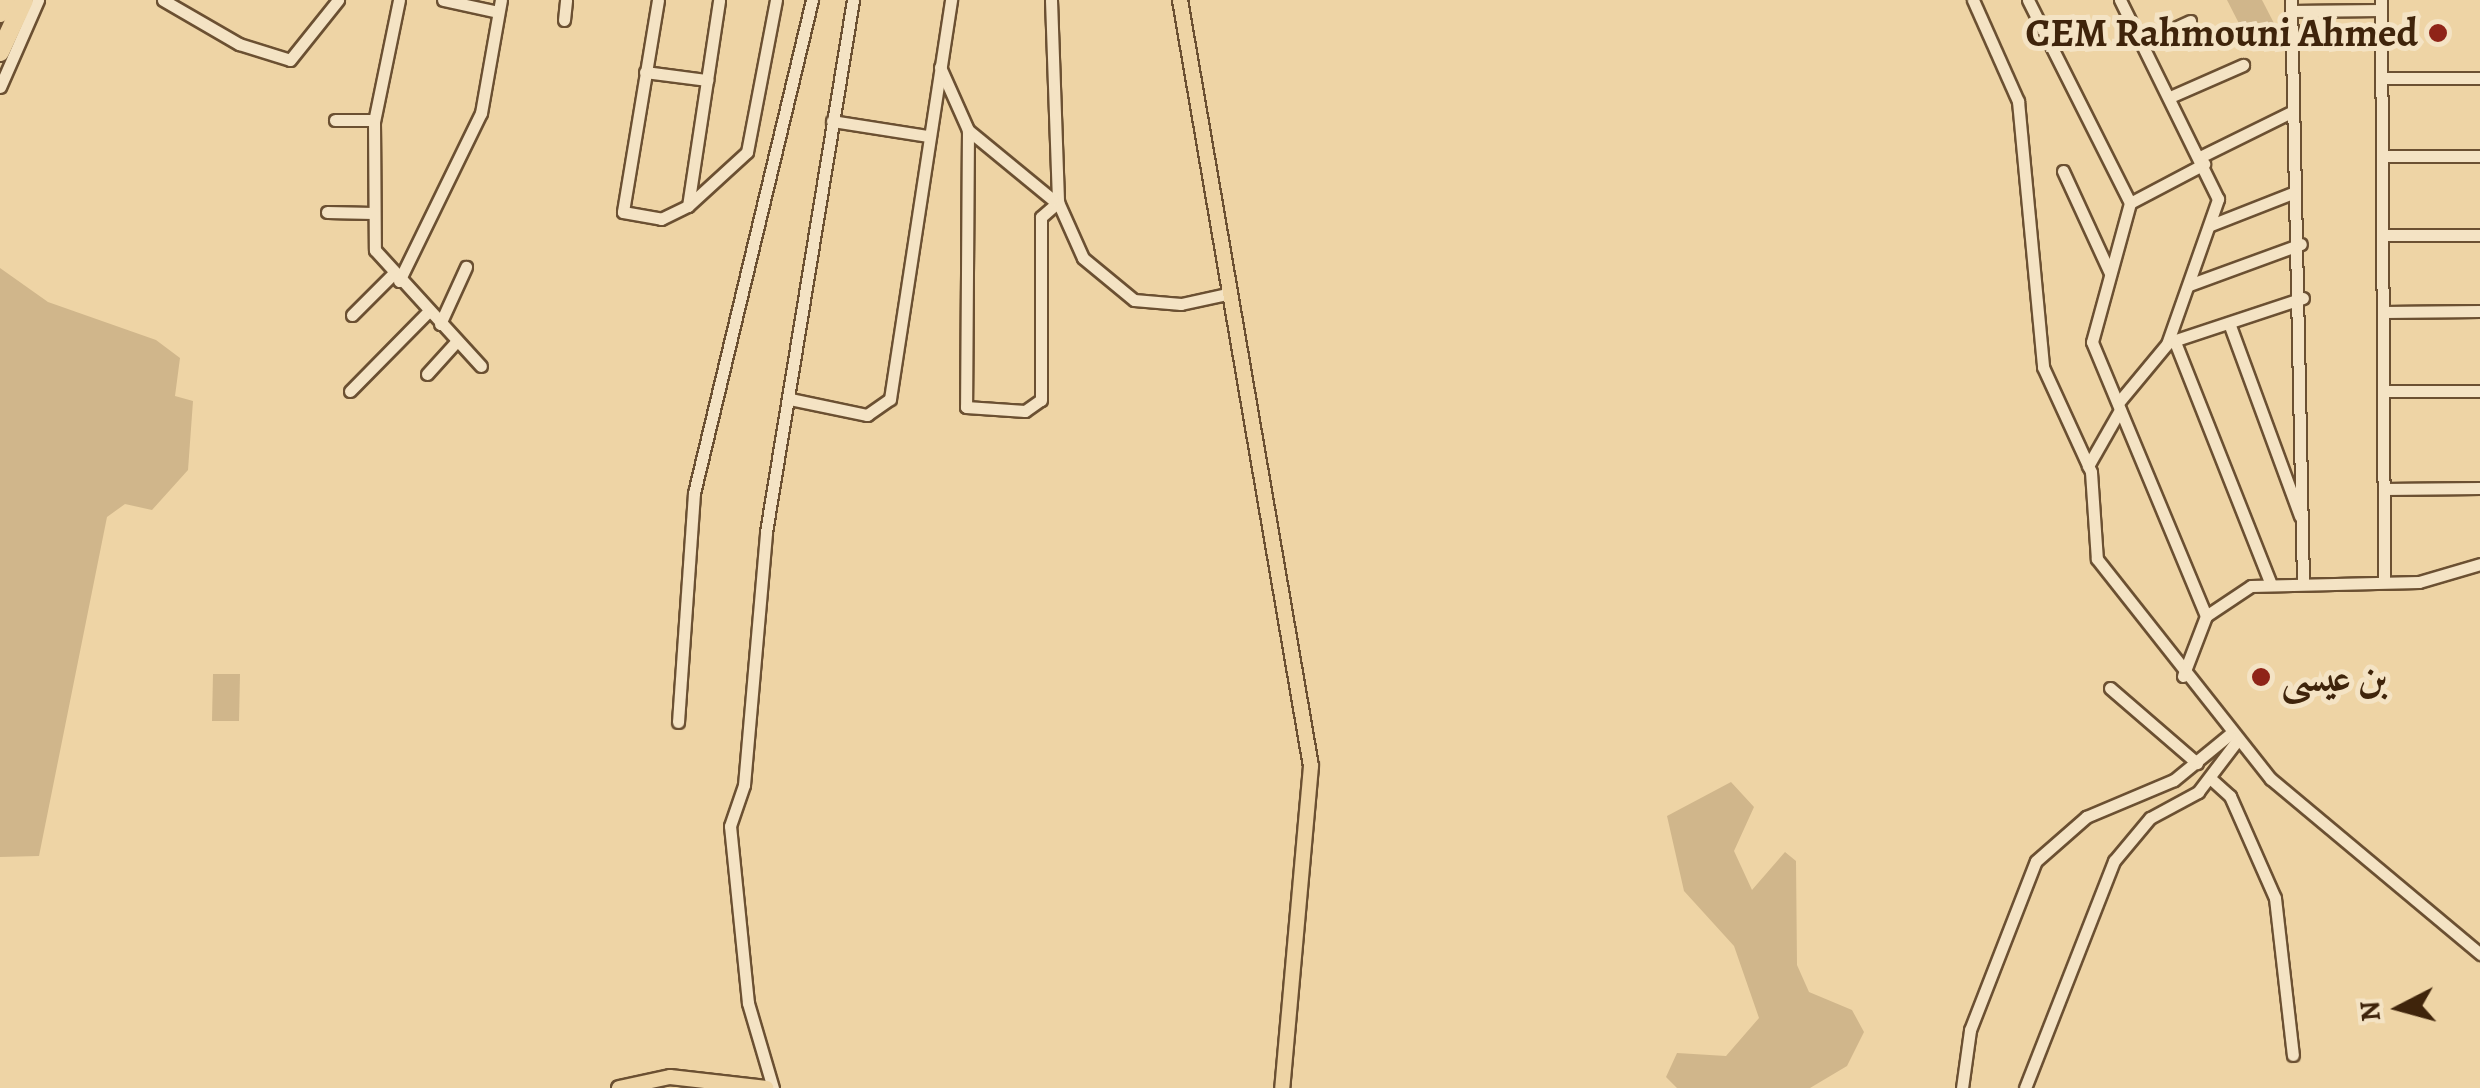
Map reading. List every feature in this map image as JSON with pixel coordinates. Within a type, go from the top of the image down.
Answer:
[{"type":"highway","points":[[0,13],[6,0]]},
{"type":"highway","points":[[0,52],[24,0]]},
{"type":"main road","points":[[1180,0],[1311,766],[1282,1088]]},
{"type":"main road","points":[[619,1088],[670,1076],[769,1088]]},
{"type":"street","points":[[0,86],[38,0]]},
{"type":"street","points":[[164,0],[280,60],[312,44],[338,0]]},
{"type":"street","points":[[399,0],[374,120],[375,250],[396,278],[480,366]]},
{"type":"street","points":[[352,315],[396,278],[481,113],[499,6],[443,0]]},
{"type":"street","points":[[564,20],[566,0]]},
{"type":"street","points":[[658,0],[623,212],[661,219],[688,206],[747,152],[776,0]]},
{"type":"street","points":[[688,206],[719,0]]},
{"type":"street","points":[[678,722],[694,493],[812,0]]},
{"type":"street","points":[[769,1088],[748,1002],[730,826],[744,785],[764,549],[854,0]]},
{"type":"street","points":[[790,399],[868,415],[890,399],[952,0]]},
{"type":"street","points":[[940,67],[968,130],[959,397],[974,410],[1025,410],[1042,400],[1041,217],[1055,200],[1051,0]]},
{"type":"street","points":[[1973,0],[2022,116],[2023,216],[2049,394],[2088,466],[2097,559],[2232,738],[2480,954]]},
{"type":"street","points":[[2028,0],[2130,204]]},
{"type":"street","points":[[2088,466],[2119,406],[2171,342],[2218,199],[2120,0]]},
{"type":"street","points":[[2304,582],[2303,298],[2291,112],[2291,5],[2381,5],[2384,582]]},
{"type":"street","points":[[2142,43],[2190,21]]},
{"type":"street","points":[[2170,97],[2242,65]]},
{"type":"street","points":[[645,72],[707,80]]},
{"type":"street","points":[[2382,78],[2480,78]]},
{"type":"street","points":[[2206,616],[2090,333],[2130,204],[2291,112]]},
{"type":"street","points":[[335,120],[374,120]]},
{"type":"street","points":[[832,121],[928,136]]},
{"type":"street","points":[[968,130],[1055,200],[1092,271],[1117,294],[1169,305],[1231,293]]},
{"type":"street","points":[[2383,156],[2480,156]]},
{"type":"street","points":[[2063,171],[2110,273]]},
{"type":"street","points":[[2211,225],[2295,192]]},
{"type":"street","points":[[328,212],[373,213]]},
{"type":"street","points":[[2384,235],[2480,234]]},
{"type":"street","points":[[2188,285],[2301,244]]},
{"type":"street","points":[[440,324],[466,266]]},
{"type":"street","points":[[2171,342],[2303,298]]},
{"type":"street","points":[[2384,312],[2480,311]]},
{"type":"street","points":[[350,391],[428,312]]},
{"type":"street","points":[[2228,324],[2304,525]]},
{"type":"street","points":[[2171,342],[2270,582]]},
{"type":"street","points":[[427,374],[456,343]]},
{"type":"street","points":[[2384,392],[2480,391]]},
{"type":"street","points":[[2384,489],[2480,488]]},
{"type":"street","points":[[2183,676],[2206,616],[2270,582],[2446,580],[2480,564]]},
{"type":"street","points":[[2110,688],[2197,762]]},
{"type":"street","points":[[1962,1088],[1970,1030],[2036,861],[2086,817],[2197,762],[2232,738]]},
{"type":"street","points":[[2024,1088],[2114,861],[2150,818],[2210,778],[2232,738]]},
{"type":"street","points":[[2210,778],[2230,796],[2274,898],[2292,1055]]},
{"type":"shaded area","points":[[2227,0],[2262,0],[2278,31],[2250,45]]},
{"type":"shaded area","points":[[0,268],[48,302],[156,340],[180,358],[175,396],[193,401],[188,470],[152,510],[125,504],[107,517],[39,856],[0,857]]},
{"type":"shaded area","points":[[213,674],[240,674],[239,721],[212,721]]},
{"type":"shaded area","points":[[1731,782],[1754,807],[1734,851],[1752,890],[1785,852],[1796,861],[1797,965],[1809,992],[1852,1010],[1864,1032],[1847,1066],[1810,1088],[1677,1088],[1666,1077],[1677,1053],[1726,1056],[1759,1018],[1734,946],[1684,891],[1667,816]]},
{"type":"place","name":"CEM Rahmouni Ahmed","points":[[2438,33]]},
{"type":"place","name":"بن عيسى","points":[[2261,677]]}]
